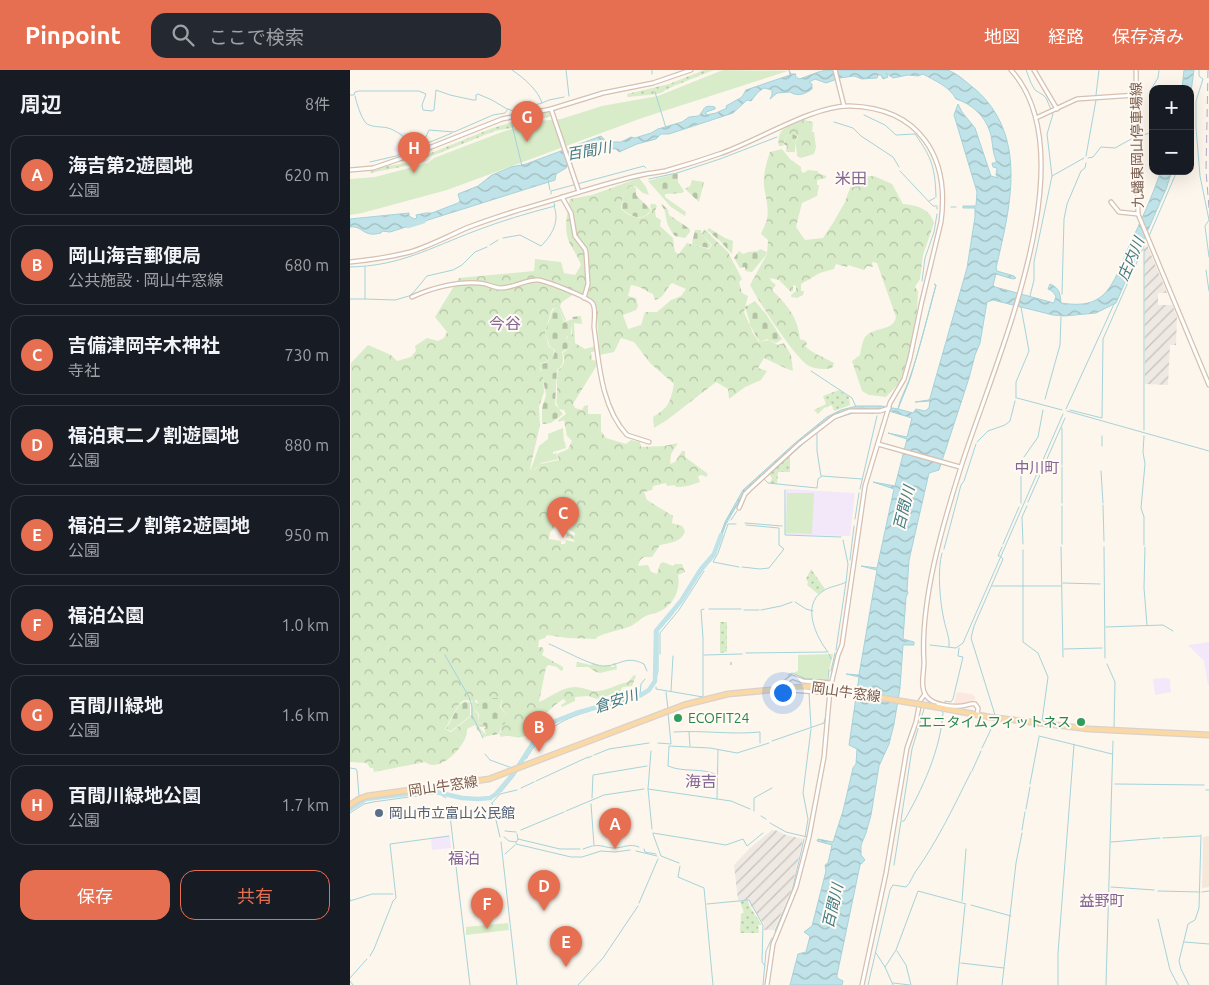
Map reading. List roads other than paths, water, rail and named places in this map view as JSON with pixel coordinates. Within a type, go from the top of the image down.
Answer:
[{"type":"main road","name":"岡山牛窓線","points":[[350,805],[367,796],[482,781],[684,705],[728,694],[787,688],[813,686],[977,715],[1089,729],[1209,735]]},
{"type":"street","points":[[350,170],[373,168],[423,151],[502,118],[551,111],[586,97],[653,83],[691,70]]},
{"type":"street","points":[[835,70],[844,105]]},
{"type":"street","points":[[977,715],[978,708],[975,704],[946,705],[932,701],[925,694],[923,688],[923,647],[929,592],[936,558],[960,467],[999,361],[1033,241],[1039,204],[1041,149],[1036,118],[1026,89],[1011,70]]},
{"type":"street","points":[[1034,70],[1054,111]]},
{"type":"street","name":"九蟠東岡山停車場線","points":[[1136,70],[1138,214],[1209,385]]},
{"type":"street","points":[[1036,118],[1081,98],[1136,95]]},
{"type":"street","points":[[350,262],[408,252],[472,226],[562,197],[721,154],[804,118],[844,105],[881,111],[910,125],[923,136],[930,146],[940,172],[943,208],[940,227],[910,358],[904,379],[889,408],[880,444],[866,486],[842,645],[830,688],[824,757],[811,832],[796,887],[773,944],[767,985]]},
{"type":"street","points":[[551,111],[579,192]]},
{"type":"street","points":[[562,197],[571,213],[574,236],[586,252],[588,284],[584,298]]},
{"type":"street","points":[[1111,202],[1119,212],[1138,214]]},
{"type":"street","points":[[412,297],[429,289],[457,284],[481,283],[501,288],[537,280],[551,283],[591,302],[594,306],[594,324],[604,388],[612,412],[626,435],[649,442]]},
{"type":"street","points":[[739,508],[750,489],[829,420],[850,411],[880,411],[889,408]]},
{"type":"street","points":[[880,444],[960,467]]},
{"type":"street","points":[[791,677],[830,688],[790,690],[787,688],[787,681],[791,677]]},
{"type":"street","points":[[862,985],[886,873],[907,748],[916,722],[920,701],[925,694]]},
{"type":"water","name":"庄内川","points":[[789,70],[791,74],[796,74],[795,76],[799,79],[828,70],[947,70],[958,75],[975,89],[992,108],[1003,128],[1009,150],[1010,197],[996,268],[997,271],[1016,278],[1013,279],[996,274],[993,285],[1054,303],[1056,296],[1048,289],[1050,284],[1058,289],[1061,303],[1077,304],[1092,302],[1107,291],[1118,273],[1159,175],[1171,175],[1116,303],[1096,313],[1064,316],[993,300],[987,302],[980,343],[939,470],[929,473],[909,560],[908,593],[906,597],[903,639],[914,642],[914,645],[903,645],[900,688],[894,724],[889,744],[879,766],[871,815],[861,845],[861,855],[865,860],[860,865],[837,975],[837,978],[843,981],[842,985],[790,985],[798,954],[806,952],[810,936],[804,932],[812,926],[826,871],[825,865],[828,863],[832,845],[817,841],[818,839],[833,842],[843,811],[853,768],[856,764],[857,749],[849,745],[859,677],[846,674],[859,675],[877,570],[861,566],[877,568],[894,489],[873,482],[895,486],[907,439],[888,433],[907,437],[912,418],[879,408],[876,410],[862,408],[847,410],[823,423],[745,491],[726,522],[719,539],[725,522],[743,490],[827,417],[841,410],[857,406],[881,406],[913,413],[916,409],[925,411],[929,408],[930,401],[915,402],[929,400],[930,398],[967,268],[975,217],[975,208],[963,208],[963,206],[976,206],[977,192],[954,115],[958,104],[975,128],[991,176],[998,178],[996,175],[997,168],[993,167],[992,163],[996,163],[996,160],[991,135],[985,121],[972,107],[956,99],[946,87],[923,74],[893,78],[886,73],[888,77],[883,79],[881,75],[878,75],[877,78],[862,79],[854,76],[826,83],[815,79],[809,82],[812,84],[812,89],[799,95],[790,92],[777,93],[770,99],[772,90],[764,88],[751,101],[747,100],[733,113],[669,134],[661,134],[656,139],[637,144],[619,152],[616,149],[597,147],[588,150],[583,156],[575,156],[570,160],[566,168],[556,174],[555,180],[390,232],[382,231],[381,233],[370,234],[350,227],[350,219],[409,213],[409,216],[414,219],[417,218],[416,215],[432,213],[458,203],[460,201],[458,194],[478,186],[492,175],[511,167],[526,164],[601,136],[607,142],[621,142],[631,137],[635,138],[682,122],[689,117],[699,116],[708,106],[715,107],[715,109],[706,112],[706,115],[716,113],[727,108],[726,106],[742,97],[746,90],[790,75]]},
{"type":"water","points":[[1184,70],[1194,70],[1192,85],[1182,85]]},
{"type":"water","points":[[915,362],[911,376],[898,409],[901,398]]},
{"type":"waterway","points":[[508,109],[513,111],[542,103],[530,85],[512,70]]},
{"type":"waterway","points":[[566,70],[569,96]]},
{"type":"waterway","points":[[1026,70],[1035,90],[1046,98],[1053,114],[1047,134],[1052,176],[1034,262],[1034,280],[1030,296]]},
{"type":"waterway","points":[[1096,95],[1099,70]]},
{"type":"waterway","points":[[1154,85],[1158,78],[1159,70]]},
{"type":"waterway","points":[[1199,70],[1199,76],[1203,79],[1196,101],[1196,128],[1200,176],[1209,220],[1205,226],[1209,257]]},
{"type":"waterway","points":[[350,95],[354,95],[355,92],[359,91],[419,91],[426,94],[422,105],[423,110],[432,111],[434,110],[436,90],[473,100],[476,100],[476,95],[478,94],[507,109]]},
{"type":"waterway","points":[[655,92],[666,128]]},
{"type":"waterway","points":[[355,96],[360,113],[367,124],[388,128],[414,142],[424,141],[429,130],[454,132],[493,115],[505,113],[508,109]]},
{"type":"waterway","points":[[542,103],[564,97]]},
{"type":"waterway","points":[[1086,156],[1096,100]]},
{"type":"waterway","points":[[864,115],[885,125],[896,135],[915,134],[932,163],[936,197]]},
{"type":"waterway","points":[[834,122],[853,128],[861,136],[893,157],[899,167]]},
{"type":"waterway","points":[[512,125],[522,166]]},
{"type":"waterway","points":[[370,162],[396,156],[452,133]]},
{"type":"waterway","points":[[1140,136],[1149,133]]},
{"type":"waterway","points":[[649,179],[677,173],[720,159],[777,137]]},
{"type":"waterway","points":[[1088,158],[1093,157],[1101,147],[1115,148],[1133,138]]},
{"type":"waterway","points":[[1052,176],[1084,158]]},
{"type":"waterway","points":[[1062,294],[1064,219],[1067,204],[1086,163]]},
{"type":"waterway","points":[[551,194],[551,191],[644,166],[646,168]]},
{"type":"waterway","points":[[900,171],[933,206],[937,206]]},
{"type":"waterway","name":"庄内川","points":[[1149,236],[1175,175]]},
{"type":"waterway","points":[[548,180],[550,190]]},
{"type":"waterway","points":[[929,201],[935,198]]},
{"type":"waterway","points":[[350,267],[368,266],[400,260],[495,224],[555,206],[554,203]]},
{"type":"waterway","points":[[503,238],[520,235],[541,246],[554,228],[556,217],[554,206]]},
{"type":"waterway","points":[[951,207],[956,207]]},
{"type":"waterway","points":[[922,281],[925,258],[934,232],[937,214]]},
{"type":"waterway","name":"百間川","points":[[408,226],[424,221]]},
{"type":"waterway","points":[[490,245],[498,240]]},
{"type":"waterway","name":"庄内川","points":[[1070,410],[1102,418],[1103,339],[1144,246]]},
{"type":"waterway","points":[[365,299],[395,300],[409,296],[427,276],[453,270],[462,265],[475,252],[487,247]]},
{"type":"waterway","name":"庄内川","points":[[1144,249],[1144,430]]},
{"type":"waterway","points":[[350,299],[365,299],[365,267]]},
{"type":"waterway","points":[[1206,270],[1209,291]]},
{"type":"waterway","points":[[1066,409],[1114,304]]},
{"type":"waterway","points":[[1016,398],[1016,382],[1029,351],[1021,307]]},
{"type":"waterway","points":[[1045,399],[1060,345],[1061,317]]},
{"type":"waterway","points":[[811,371],[852,398],[856,407]]},
{"type":"waterway","points":[[1017,398],[1062,410]]},
{"type":"waterway","points":[[977,442],[988,431],[1005,425],[1010,421],[1015,401]]},
{"type":"waterway","points":[[1024,457],[1038,437],[1043,410]]},
{"type":"waterway","points":[[1067,411],[1209,451]]},
{"type":"waterway","points":[[834,419],[856,412]]},
{"type":"waterway","points":[[868,413],[874,413]]},
{"type":"waterway","points":[[930,645],[956,648],[963,643],[1063,414]]},
{"type":"waterway","points":[[860,489],[877,416]]},
{"type":"waterway","points":[[1028,502],[1065,418]]},
{"type":"waterway","points":[[1062,428],[1062,465]]},
{"type":"waterway","points":[[817,432],[817,451],[821,476]]},
{"type":"waterway","points":[[813,435],[764,479],[768,483],[817,488],[818,479],[822,476],[862,479]]},
{"type":"waterway","points":[[1102,436],[1102,446]]},
{"type":"waterway","points":[[1144,436],[1143,452],[1145,464],[1141,508],[1144,517],[1144,545]]},
{"type":"waterway","points":[[944,549],[961,485],[976,444]]},
{"type":"waterway","points":[[1021,503],[1022,462]]},
{"type":"waterway","points":[[1062,467],[1062,503]]},
{"type":"waterway","points":[[1101,471],[1103,503]]},
{"type":"waterway","name":"倉安川","points":[[746,491],[751,484]]},
{"type":"waterway","points":[[741,508],[746,496],[756,486]]},
{"type":"waterway","points":[[785,490],[785,535],[841,537]]},
{"type":"waterway","points":[[855,519],[859,493]]},
{"type":"waterway","name":"倉安川","points":[[655,681],[658,671],[658,631],[672,615],[702,571],[714,557],[725,526],[742,496]]},
{"type":"waterway","points":[[1103,505],[1104,541]]},
{"type":"waterway","points":[[1023,544],[1022,517],[1027,506]]},
{"type":"waterway","points":[[1062,506],[1062,544]]},
{"type":"waterway","points":[[1003,544],[1019,507]]},
{"type":"waterway","points":[[731,520],[737,511]]},
{"type":"waterway","points":[[745,523],[782,526]]},
{"type":"waterway","name":"倉安川","points":[[736,524],[728,524],[713,562],[739,567]]},
{"type":"waterway","points":[[742,567],[769,568],[784,549],[779,545],[779,528],[746,525]]},
{"type":"waterway","points":[[850,560],[854,526]]},
{"type":"waterway","name":"倉安川","points":[[350,809],[366,799],[432,791],[462,798],[490,798],[496,794],[514,773],[538,735],[553,722],[576,713],[641,695],[649,690],[655,681],[656,631],[681,601],[701,569],[714,554],[721,535]]},
{"type":"waterway","points":[[828,652],[815,630],[812,612],[813,604],[816,597],[823,591],[846,582],[848,564],[843,540]]},
{"type":"waterway","points":[[1000,556],[998,556],[1002,547]]},
{"type":"waterway","points":[[1061,547],[1063,657]]},
{"type":"waterway","points":[[1104,547],[1105,658]]},
{"type":"waterway","points":[[1145,547],[1144,588],[1147,625]]},
{"type":"waterway","points":[[1023,550],[1023,642],[1038,653],[1048,677],[1042,721]]},
{"type":"waterway","points":[[942,553],[939,577],[940,596],[949,647]]},
{"type":"waterway","points":[[995,715],[971,638],[974,626],[1003,559],[1001,557]]},
{"type":"waterway","points":[[660,654],[660,633],[679,610],[704,571]]},
{"type":"waterway","points":[[836,650],[846,582]]},
{"type":"waterway","points":[[1063,583],[1100,584]]},
{"type":"waterway","points":[[992,586],[1061,586]]},
{"type":"waterway","points":[[761,610],[792,602]]},
{"type":"waterway","points":[[795,602],[813,611]]},
{"type":"waterway","points":[[656,687],[656,689],[703,697],[701,610],[704,609]]},
{"type":"waterway","points":[[709,609],[741,609]]},
{"type":"waterway","points":[[744,610],[759,610]]},
{"type":"waterway","points":[[1106,627],[1163,625],[1173,631]]},
{"type":"waterway","points":[[549,644],[600,666],[633,660],[644,664],[647,671]]},
{"type":"waterway","points":[[945,703],[945,701],[951,702],[953,699],[963,657],[958,656],[959,648]]},
{"type":"waterway","points":[[1064,649],[1102,648]]},
{"type":"waterway","points":[[746,653],[827,652]]},
{"type":"waterway","points":[[831,671],[835,653]]},
{"type":"waterway","points":[[704,655],[742,654]]},
{"type":"waterway","points":[[829,654],[831,659]]},
{"type":"waterway","points":[[445,655],[469,697],[472,715],[483,738]]},
{"type":"waterway","points":[[671,691],[673,656]]},
{"type":"waterway","points":[[1107,664],[1115,682],[1114,727]]},
{"type":"waterway","points":[[788,675],[792,673],[806,679],[828,680],[829,670]]},
{"type":"waterway","points":[[640,695],[641,684],[645,679]]},
{"type":"waterway","points":[[666,692],[668,709]]},
{"type":"waterway","points":[[809,693],[811,727]]},
{"type":"waterway","name":"倉安川","points":[[592,710],[633,699]]},
{"type":"waterway","points":[[901,820],[912,749],[924,709]]},
{"type":"waterway","name":"倉安川","points":[[526,759],[532,749],[552,728],[569,718],[590,711]]},
{"type":"waterway","points":[[894,865],[901,821],[904,821],[911,809],[930,769],[939,740],[943,712]]},
{"type":"waterway","points":[[658,743],[671,744],[668,713]]},
{"type":"waterway","points":[[772,741],[824,723],[825,719]]},
{"type":"waterway","points":[[982,748],[994,723]]},
{"type":"waterway","points":[[805,837],[808,819],[803,793],[811,729]]},
{"type":"waterway","points":[[674,732],[760,732],[760,743]]},
{"type":"waterway","points":[[689,732],[690,746]]},
{"type":"waterway","points":[[1039,736],[1112,754]]},
{"type":"waterway","points":[[1030,784],[1039,737]]},
{"type":"waterway","points":[[1106,985],[1113,741]]},
{"type":"waterway","points":[[594,755],[609,749],[649,743]]},
{"type":"waterway","points":[[717,775],[705,771],[668,766],[669,746],[710,748],[737,753],[769,743]]},
{"type":"waterway","points":[[1058,985],[1058,953],[1074,745]]},
{"type":"waterway","points":[[717,799],[718,750]]},
{"type":"waterway","points":[[651,751],[648,789],[652,829]]},
{"type":"waterway","points":[[972,771],[981,751]]},
{"type":"waterway","points":[[485,754],[490,760],[512,768]]},
{"type":"waterway","points":[[588,758],[592,756]]},
{"type":"waterway","points":[[536,781],[588,757]]},
{"type":"waterway","points":[[592,798],[593,775],[647,766]]},
{"type":"waterway","points":[[350,768],[357,771],[359,796]]},
{"type":"waterway","points":[[868,985],[890,890],[893,885],[906,887],[909,884],[939,835],[971,772]]},
{"type":"waterway","name":"倉安川","points":[[501,792],[515,775]]},
{"type":"waterway","points":[[521,788],[534,782]]},
{"type":"waterway","points":[[1115,784],[1204,785]]},
{"type":"waterway","points":[[1026,809],[1030,787]]},
{"type":"waterway","points":[[754,811],[754,798],[772,788]]},
{"type":"waterway","points":[[566,811],[604,795],[644,789]]},
{"type":"waterway","points":[[648,789],[731,801],[750,809]]},
{"type":"waterway","points":[[492,803],[500,794],[517,790]]},
{"type":"waterway","name":"倉安川","points":[[350,813],[364,804],[373,802],[431,794],[440,794],[446,798]]},
{"type":"waterway","points":[[492,803],[500,837]]},
{"type":"waterway","points":[[591,804],[594,845]]},
{"type":"waterway","points":[[449,807],[470,985]]},
{"type":"waterway","points":[[521,830],[564,812]]},
{"type":"waterway","points":[[1022,830],[1025,812]]},
{"type":"waterway","points":[[761,816],[766,819]]},
{"type":"waterway","points":[[770,823],[786,832],[807,837]]},
{"type":"waterway","points":[[505,831],[516,832]]},
{"type":"waterway","points":[[653,833],[726,845],[743,839],[747,846],[763,833]]},
{"type":"waterway","points":[[1002,985],[1016,863],[1022,833]]},
{"type":"waterway","points":[[516,843],[518,839],[517,834]]},
{"type":"waterway","points":[[653,834],[661,856],[679,863]]},
{"type":"waterway","points":[[1189,985],[1179,961],[1188,924],[1195,920],[1199,908],[1201,835]]},
{"type":"waterway","points":[[370,956],[393,901],[396,898],[390,844],[449,836]]},
{"type":"waterway","points":[[1163,838],[1200,836]]},
{"type":"waterway","points":[[504,837],[509,841],[516,842]]},
{"type":"waterway","points":[[1111,842],[1160,838]]},
{"type":"waterway","points":[[518,839],[560,849],[580,849]]},
{"type":"waterway","points":[[775,931],[792,891],[804,839]]},
{"type":"waterway","points":[[501,842],[517,985]]},
{"type":"waterway","points":[[516,844],[571,857],[582,857],[601,851],[630,850]]},
{"type":"waterway","points":[[505,854],[515,845]]},
{"type":"waterway","points":[[583,849],[592,846]]},
{"type":"waterway","points":[[593,846],[614,848],[639,847]]},
{"type":"waterway","points":[[644,849],[645,852],[656,854]]},
{"type":"waterway","points":[[962,901],[966,849]]},
{"type":"waterway","points":[[636,851],[657,856]]},
{"type":"waterway","points":[[639,903],[658,859]]},
{"type":"waterway","points":[[680,866],[678,877],[704,888],[713,985]]},
{"type":"waterway","points":[[1111,887],[1154,890]]},
{"type":"waterway","points":[[885,967],[896,950],[918,891],[966,904]]},
{"type":"waterway","points":[[1158,891],[1200,892]]},
{"type":"waterway","points":[[1202,892],[1209,891]]},
{"type":"waterway","points":[[350,899],[350,901],[372,894],[393,894]]},
{"type":"waterway","points":[[707,904],[749,900],[763,925],[762,962],[765,966]]},
{"type":"waterway","points":[[957,985],[965,905]]},
{"type":"waterway","points":[[971,905],[1011,916]]},
{"type":"waterway","points":[[578,985],[603,958],[638,906]]},
{"type":"waterway","points":[[1158,919],[1170,970],[1178,985]]},
{"type":"waterway","points":[[763,985],[766,951],[772,938]]},
{"type":"waterway","points":[[1184,942],[1209,944]]},
{"type":"waterway","points":[[897,951],[906,965],[911,985]]},
{"type":"waterway","points":[[876,953],[893,985]]},
{"type":"waterway","points":[[350,978],[367,959]]},
{"type":"waterway","points":[[961,963],[1004,968]]},
{"type":"waterway","points":[[350,981],[353,985]]},
{"type":"waterway","points":[[893,983],[910,985]]},
{"type":"railway","points":[[1208,70],[1206,171],[1209,208]]},
{"type":"place","name":"百間川緑地","points":[[527,142]]},
{"type":"place","name":"百間川緑地公園","points":[[414,173]]},
{"type":"place","name":"吉備津岡辛木神社","points":[[563,538]]},
{"type":"place","name":"ECOFIT24","points":[[678,718]]},
{"type":"place","name":"エニタイムフィットネス","points":[[1081,722]]},
{"type":"place","name":"岡山海吉郵便局","points":[[539,752]]},
{"type":"place","name":"岡山市立富山公民館","points":[[379,813]]},
{"type":"place","name":"海吉第2遊園地","points":[[615,849]]},
{"type":"place","name":"福泊東二ノ割遊園地","points":[[544,911]]},
{"type":"place","name":"福泊公園","points":[[487,929]]},
{"type":"place","name":"福泊三ノ割第2遊園地","points":[[566,967]]},
{"type":"district","name":"米田","points":[[851,178]]},
{"type":"district","name":"今谷","points":[[505,323]]},
{"type":"district","name":"中川町","points":[[1037,468]]},
{"type":"district","name":"海吉","points":[[701,781]]},
{"type":"district","name":"福泊","points":[[464,858]]},
{"type":"district","name":"益野町","points":[[1102,901]]}]
